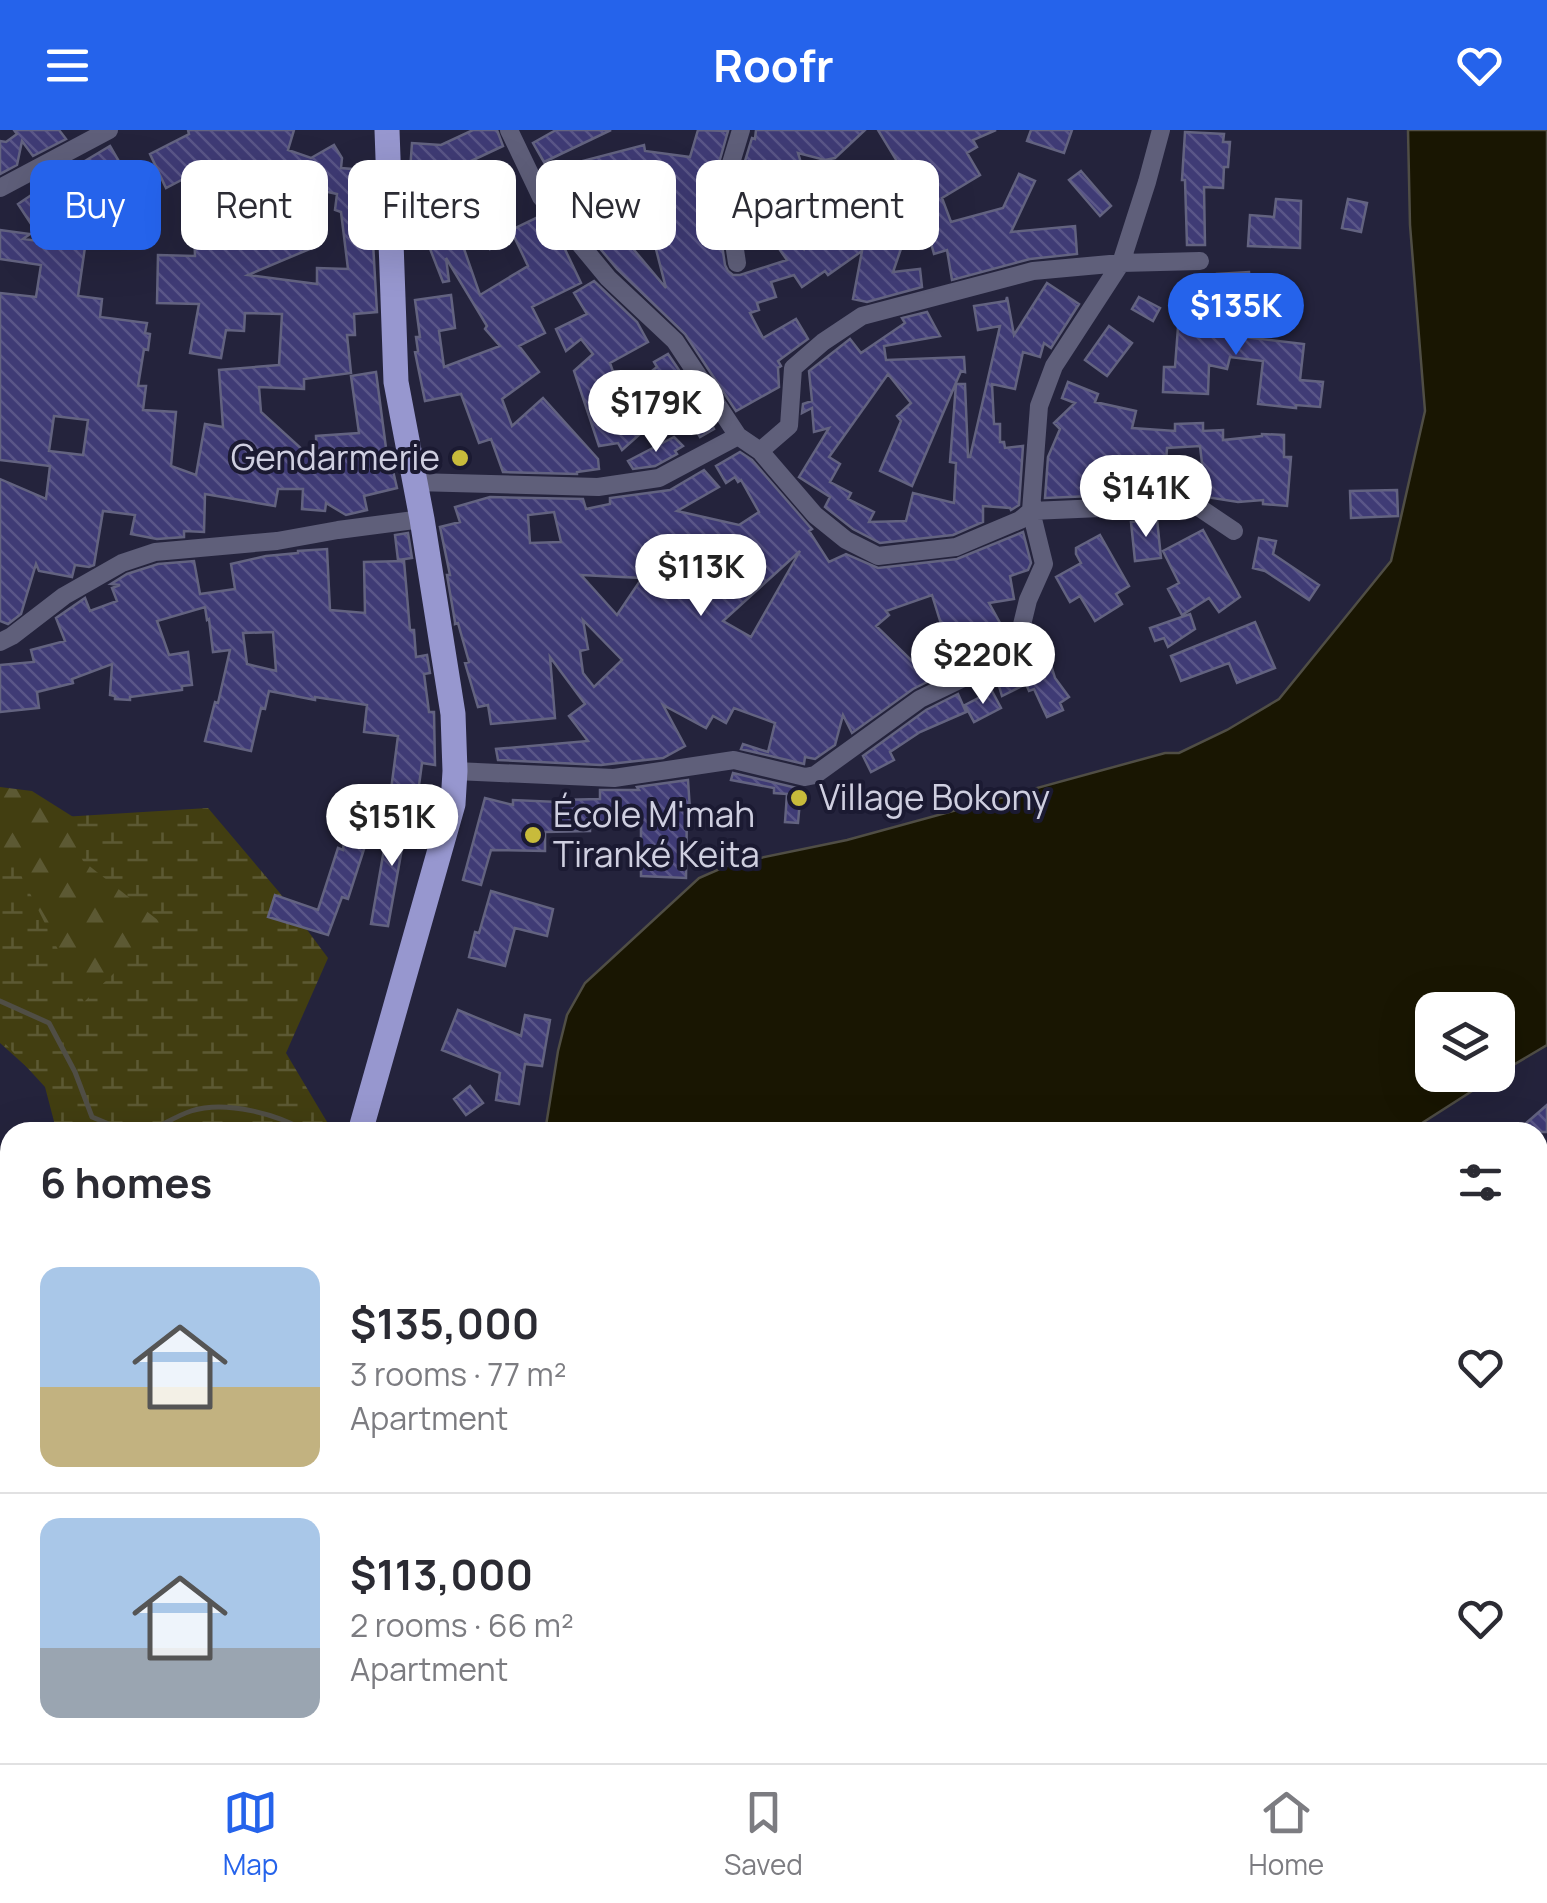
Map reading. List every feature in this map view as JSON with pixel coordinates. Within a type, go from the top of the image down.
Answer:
[{"type":"main road","points":[[363,1122],[453,804],[455,771],[453,714],[396,382],[387,130]]},
{"type":"street","points":[[0,188],[109,130]]},
{"type":"street","points":[[509,130],[541,196],[608,278],[675,341],[738,436],[760,450],[815,516],[846,540],[878,556],[956,547],[1020,520],[1031,510],[1194,504],[1234,530]]},
{"type":"street","points":[[736,262],[726,183],[741,130]]},
{"type":"street","points":[[455,771],[614,778],[734,760],[805,777],[815,775],[920,699],[978,670],[1019,636],[1028,600],[1044,564],[1031,510],[1039,406],[1054,366],[1121,263],[1160,130]]},
{"type":"street","points":[[760,450],[789,426],[793,368],[862,316],[1032,271],[1200,260]]},
{"type":"street","points":[[414,482],[598,487],[659,478],[738,436]]},
{"type":"street","points":[[0,642],[64,596],[122,564],[155,552],[277,541],[422,519]]},
{"type":"green space","points":[[0,787],[32,791],[178,883],[207,992],[58,1095],[0,1043]]},
{"type":"green space","points":[[208,808],[328,958],[286,1053],[327,1122],[54,1122],[45,1087],[0,1038],[0,853],[13,859],[84,1002],[164,925],[83,861],[62,817]]},
{"type":"shaded area","points":[[1408,130],[1547,130],[1547,1045],[1515,1064],[1515,992],[1415,992],[1415,1092],[1470,1092],[1424,1122],[547,1122],[567,1015],[585,983],[699,878],[731,864],[847,840],[1165,753],[1179,753],[1279,699],[1391,561],[1425,411],[1410,225]]},
{"type":"building","points":[[14,130],[59,130],[66,139],[33,156],[22,141],[17,165],[0,174],[0,141],[6,142],[17,134]]},
{"type":"building","points":[[188,130],[294,130],[288,150],[311,158],[334,145],[342,158],[341,168],[348,169],[348,250],[373,250],[377,312],[354,314],[355,335],[347,335],[351,373],[304,379],[304,389],[259,387],[261,412],[317,463],[316,436],[359,433],[351,376],[376,372],[388,463],[391,462],[397,488],[364,496],[367,510],[346,515],[326,503],[325,511],[302,509],[303,489],[278,489],[275,506],[205,494],[204,532],[184,531],[184,537],[157,539],[131,534],[135,515],[103,511],[94,565],[75,565],[72,577],[39,571],[36,564],[21,614],[8,624],[0,621],[0,479],[46,499],[50,466],[0,460],[0,293],[36,297],[41,265],[0,259],[0,230],[30,234],[23,239],[30,240],[30,250],[85,250],[78,296],[102,299],[100,317],[147,323],[148,350],[144,349],[138,386],[146,386],[143,410],[176,412],[171,466],[196,475],[205,424],[223,427],[219,370],[279,365],[282,314],[245,313],[244,331],[226,330],[221,358],[190,353],[199,304],[157,303],[158,255],[195,256],[195,250],[307,250],[248,275],[317,284],[317,268],[348,269],[341,212],[335,210],[337,194],[328,192],[328,160],[181,160],[181,180],[166,188],[161,177],[161,160],[153,160],[150,154],[189,134]],"holes":[[[54,416],[88,420],[83,455],[49,451]]]},
{"type":"building","points":[[473,130],[497,130],[503,146],[473,160],[411,160],[412,143],[441,145]]},
{"type":"building","points":[[556,130],[611,130],[548,160],[543,160],[533,143]]},
{"type":"building","points":[[698,130],[728,131],[720,160],[696,160],[696,250],[723,250],[725,265],[733,275],[787,260],[780,250],[901,250],[893,272],[920,269],[922,287],[867,302],[853,299],[862,251],[828,275],[825,271],[802,287],[794,275],[771,282],[776,297],[757,303],[759,310],[750,313],[763,338],[796,319],[808,339],[778,361],[779,387],[736,411],[685,334],[601,250],[634,250],[666,288],[656,250],[676,250],[676,160],[586,160],[644,145],[645,151],[690,157]]},
{"type":"building","points":[[756,130],[865,130],[835,158],[825,160],[798,153],[800,160],[745,160],[752,138],[755,139]]},
{"type":"building","points":[[878,130],[996,130],[973,140],[977,147],[967,153],[980,175],[942,198],[951,222],[1003,208],[1019,174],[1035,181],[1011,232],[1075,226],[1077,254],[1030,259],[952,280],[947,250],[934,254],[933,250],[939,250],[939,160],[896,160]]},
{"type":"building","points":[[1031,130],[1072,130],[1064,153],[1027,141]]},
{"type":"building","points":[[1185,132],[1224,134],[1223,142],[1230,142],[1223,188],[1204,187],[1205,245],[1187,245],[1182,180]]},
{"type":"building","points":[[110,146],[118,160],[87,160]]},
{"type":"building","points":[[1081,171],[1111,206],[1100,216],[1069,180]]},
{"type":"building","points":[[30,196],[30,222],[18,204]]},
{"type":"building","points":[[1276,199],[1301,201],[1300,248],[1248,246],[1250,215],[1274,217]]},
{"type":"building","points":[[1348,199],[1367,203],[1361,232],[1342,228]]},
{"type":"building","points":[[536,218],[536,250],[565,250],[581,283],[532,307],[545,333],[519,346],[539,372],[502,399],[512,426],[543,398],[598,459],[599,469],[577,474],[503,472],[491,439],[479,443],[461,394],[425,401],[415,352],[416,337],[420,337],[415,300],[451,295],[455,328],[439,331],[444,367],[500,346],[485,329],[487,326],[446,258],[449,281],[443,282],[430,250],[464,250],[480,295],[528,266],[516,241],[516,228]]},
{"type":"building","points":[[1249,272],[1251,291],[1219,293],[1217,274]]},
{"type":"building","points":[[594,281],[637,322],[648,342],[610,363],[621,395],[657,367],[654,362],[668,354],[715,423],[714,429],[700,437],[676,395],[650,410],[658,418],[622,450],[618,443],[599,446],[574,371],[593,354],[581,339],[566,351],[556,329],[587,314],[574,293]]},
{"type":"building","points":[[1047,283],[1079,304],[1051,348],[1044,343],[1040,357],[1023,352],[1015,389],[992,384],[994,424],[1000,424],[1000,442],[1004,442],[1005,448],[1023,446],[1019,505],[1011,510],[983,506],[983,522],[953,535],[880,543],[853,529],[825,507],[830,497],[799,477],[829,428],[814,432],[812,408],[802,413],[803,404],[812,401],[809,371],[850,339],[861,353],[905,323],[902,318],[927,312],[940,336],[884,346],[886,360],[964,357],[965,372],[961,371],[912,486],[880,471],[901,421],[897,416],[911,403],[888,374],[829,457],[840,464],[830,482],[851,493],[848,499],[874,512],[869,522],[906,521],[913,493],[954,503],[956,463],[950,462],[956,384],[965,384],[970,457],[1000,326],[978,330],[974,306],[1006,301],[1007,297],[1014,335]]},
{"type":"building","points":[[1139,297],[1160,308],[1153,321],[1132,309]]},
{"type":"building","points":[[1180,301],[1238,315],[1237,319],[1248,322],[1244,337],[1304,344],[1300,380],[1323,382],[1320,407],[1258,404],[1263,361],[1230,357],[1227,369],[1209,365],[1208,394],[1163,392],[1164,367],[1175,367]]},
{"type":"building","points":[[1109,326],[1132,343],[1107,376],[1085,360]]},
{"type":"building","points":[[1068,382],[1098,394],[1095,402],[1136,411],[1132,428],[1175,431],[1175,424],[1203,423],[1203,431],[1223,430],[1223,440],[1284,435],[1284,457],[1291,457],[1287,506],[1263,504],[1263,500],[1238,502],[1206,497],[1200,446],[1167,448],[1164,493],[1091,490],[1092,496],[1045,498],[1048,457],[1060,429],[1054,423],[1075,403],[1062,398]]},
{"type":"building","points":[[674,437],[683,446],[675,451],[677,454],[655,466],[633,469],[628,461]]},
{"type":"building","points":[[740,452],[752,460],[812,529],[809,531],[829,562],[846,554],[878,568],[957,559],[1023,532],[1031,563],[1028,570],[1010,576],[1014,599],[989,603],[1005,632],[971,660],[913,689],[852,733],[843,715],[835,745],[815,759],[805,757],[804,764],[741,749],[743,744],[768,752],[775,723],[734,708],[726,723],[713,716],[706,728],[663,705],[685,746],[663,758],[601,765],[498,760],[496,749],[588,741],[569,716],[585,704],[550,657],[555,718],[491,724],[488,705],[478,707],[465,663],[469,662],[458,623],[455,624],[440,527],[460,522],[455,507],[490,497],[583,499],[586,509],[610,504],[610,498],[670,490],[704,470],[719,487],[677,511],[739,525],[759,512],[741,480],[738,482],[735,477],[726,483],[716,466]],"holes":[[[554,512],[561,542],[530,543],[528,515]],[[800,551],[751,637],[723,621]],[[581,575],[642,578],[617,615]],[[932,595],[946,640],[914,663],[876,626],[889,615],[886,611]],[[583,620],[622,660],[594,687],[583,673],[580,651],[588,649]]]},
{"type":"building","points":[[1397,490],[1398,516],[1351,518],[1350,491]]},
{"type":"building","points":[[1157,519],[1161,558],[1135,561],[1131,522]]},
{"type":"building","points":[[1203,530],[1240,597],[1219,612],[1209,598],[1182,615],[1168,589],[1179,583],[1163,551]]},
{"type":"building","points":[[408,533],[412,558],[398,560],[395,535]]},
{"type":"building","points":[[1100,535],[1129,586],[1116,594],[1122,604],[1095,621],[1080,596],[1070,602],[1056,577],[1081,563],[1076,548]]},
{"type":"building","points":[[1259,538],[1276,541],[1273,554],[1319,585],[1309,600],[1265,571],[1253,568]]},
{"type":"building","points":[[327,549],[330,610],[365,613],[364,562],[404,561],[410,630],[414,630],[416,657],[427,655],[430,673],[424,674],[429,712],[434,712],[435,765],[422,763],[418,793],[391,790],[398,736],[364,732],[367,705],[269,691],[251,751],[205,741],[230,650],[213,652],[205,607],[157,621],[169,655],[188,652],[192,685],[130,700],[115,699],[110,695],[112,664],[72,679],[73,683],[37,692],[39,708],[0,712],[0,665],[34,662],[31,650],[65,641],[56,618],[85,598],[90,611],[117,601],[112,588],[120,585],[111,584],[127,574],[158,564],[194,561],[200,594],[235,589],[231,564]],"holes":[[[273,632],[276,671],[247,664],[243,633]]]},
{"type":"building","points":[[1190,614],[1195,629],[1168,647],[1164,638],[1155,641],[1150,628]]},
{"type":"building","points":[[1255,622],[1275,668],[1237,683],[1229,663],[1181,681],[1171,656]]},
{"type":"building","points":[[1045,645],[1055,678],[1069,697],[1060,703],[1063,710],[1047,717],[1034,689],[1029,691],[1026,684],[1002,696],[995,673],[1021,652]]},
{"type":"building","points":[[992,691],[1001,708],[974,722],[965,705]]},
{"type":"building","points":[[958,694],[966,712],[920,732],[890,752],[894,760],[871,772],[863,756],[926,710]]},
{"type":"building","points":[[733,773],[801,789],[798,823],[785,822],[787,794],[731,780]]},
{"type":"building","points":[[688,780],[686,878],[641,876],[641,823],[590,823],[590,831],[545,832],[545,851],[491,850],[481,885],[463,880],[485,798],[513,805],[513,800],[600,799],[600,790],[639,790],[637,787]]},
{"type":"building","points":[[348,811],[371,814],[374,818],[348,899],[342,897],[328,935],[268,917],[275,895],[318,910],[338,848],[343,850]]},
{"type":"building","points":[[389,821],[421,828],[417,846],[403,843],[388,926],[371,924]]},
{"type":"building","points":[[491,891],[553,909],[547,936],[515,928],[505,966],[469,957]]},
{"type":"building","points":[[458,1010],[521,1036],[525,1015],[550,1020],[542,1066],[525,1064],[519,1104],[496,1100],[500,1073],[442,1050]]},
{"type":"building","points":[[470,1086],[483,1103],[466,1115],[454,1099]]},
{"type":"building","points":[[1547,1105],[1547,1122],[1527,1122]]},
{"type":"waterway","points":[[0,1001],[49,1023],[75,1072],[92,1117],[104,1122]]},
{"type":"waterway","points":[[168,1122],[191,1111],[220,1107],[286,1122]]},
{"type":"place","name":"Gendarmerie","points":[[460,458]]},
{"type":"place","name":"Village Bokony","points":[[799,798]]},
{"type":"place","name":"École M'mah Tiranké Keita","points":[[533,835]]}]
